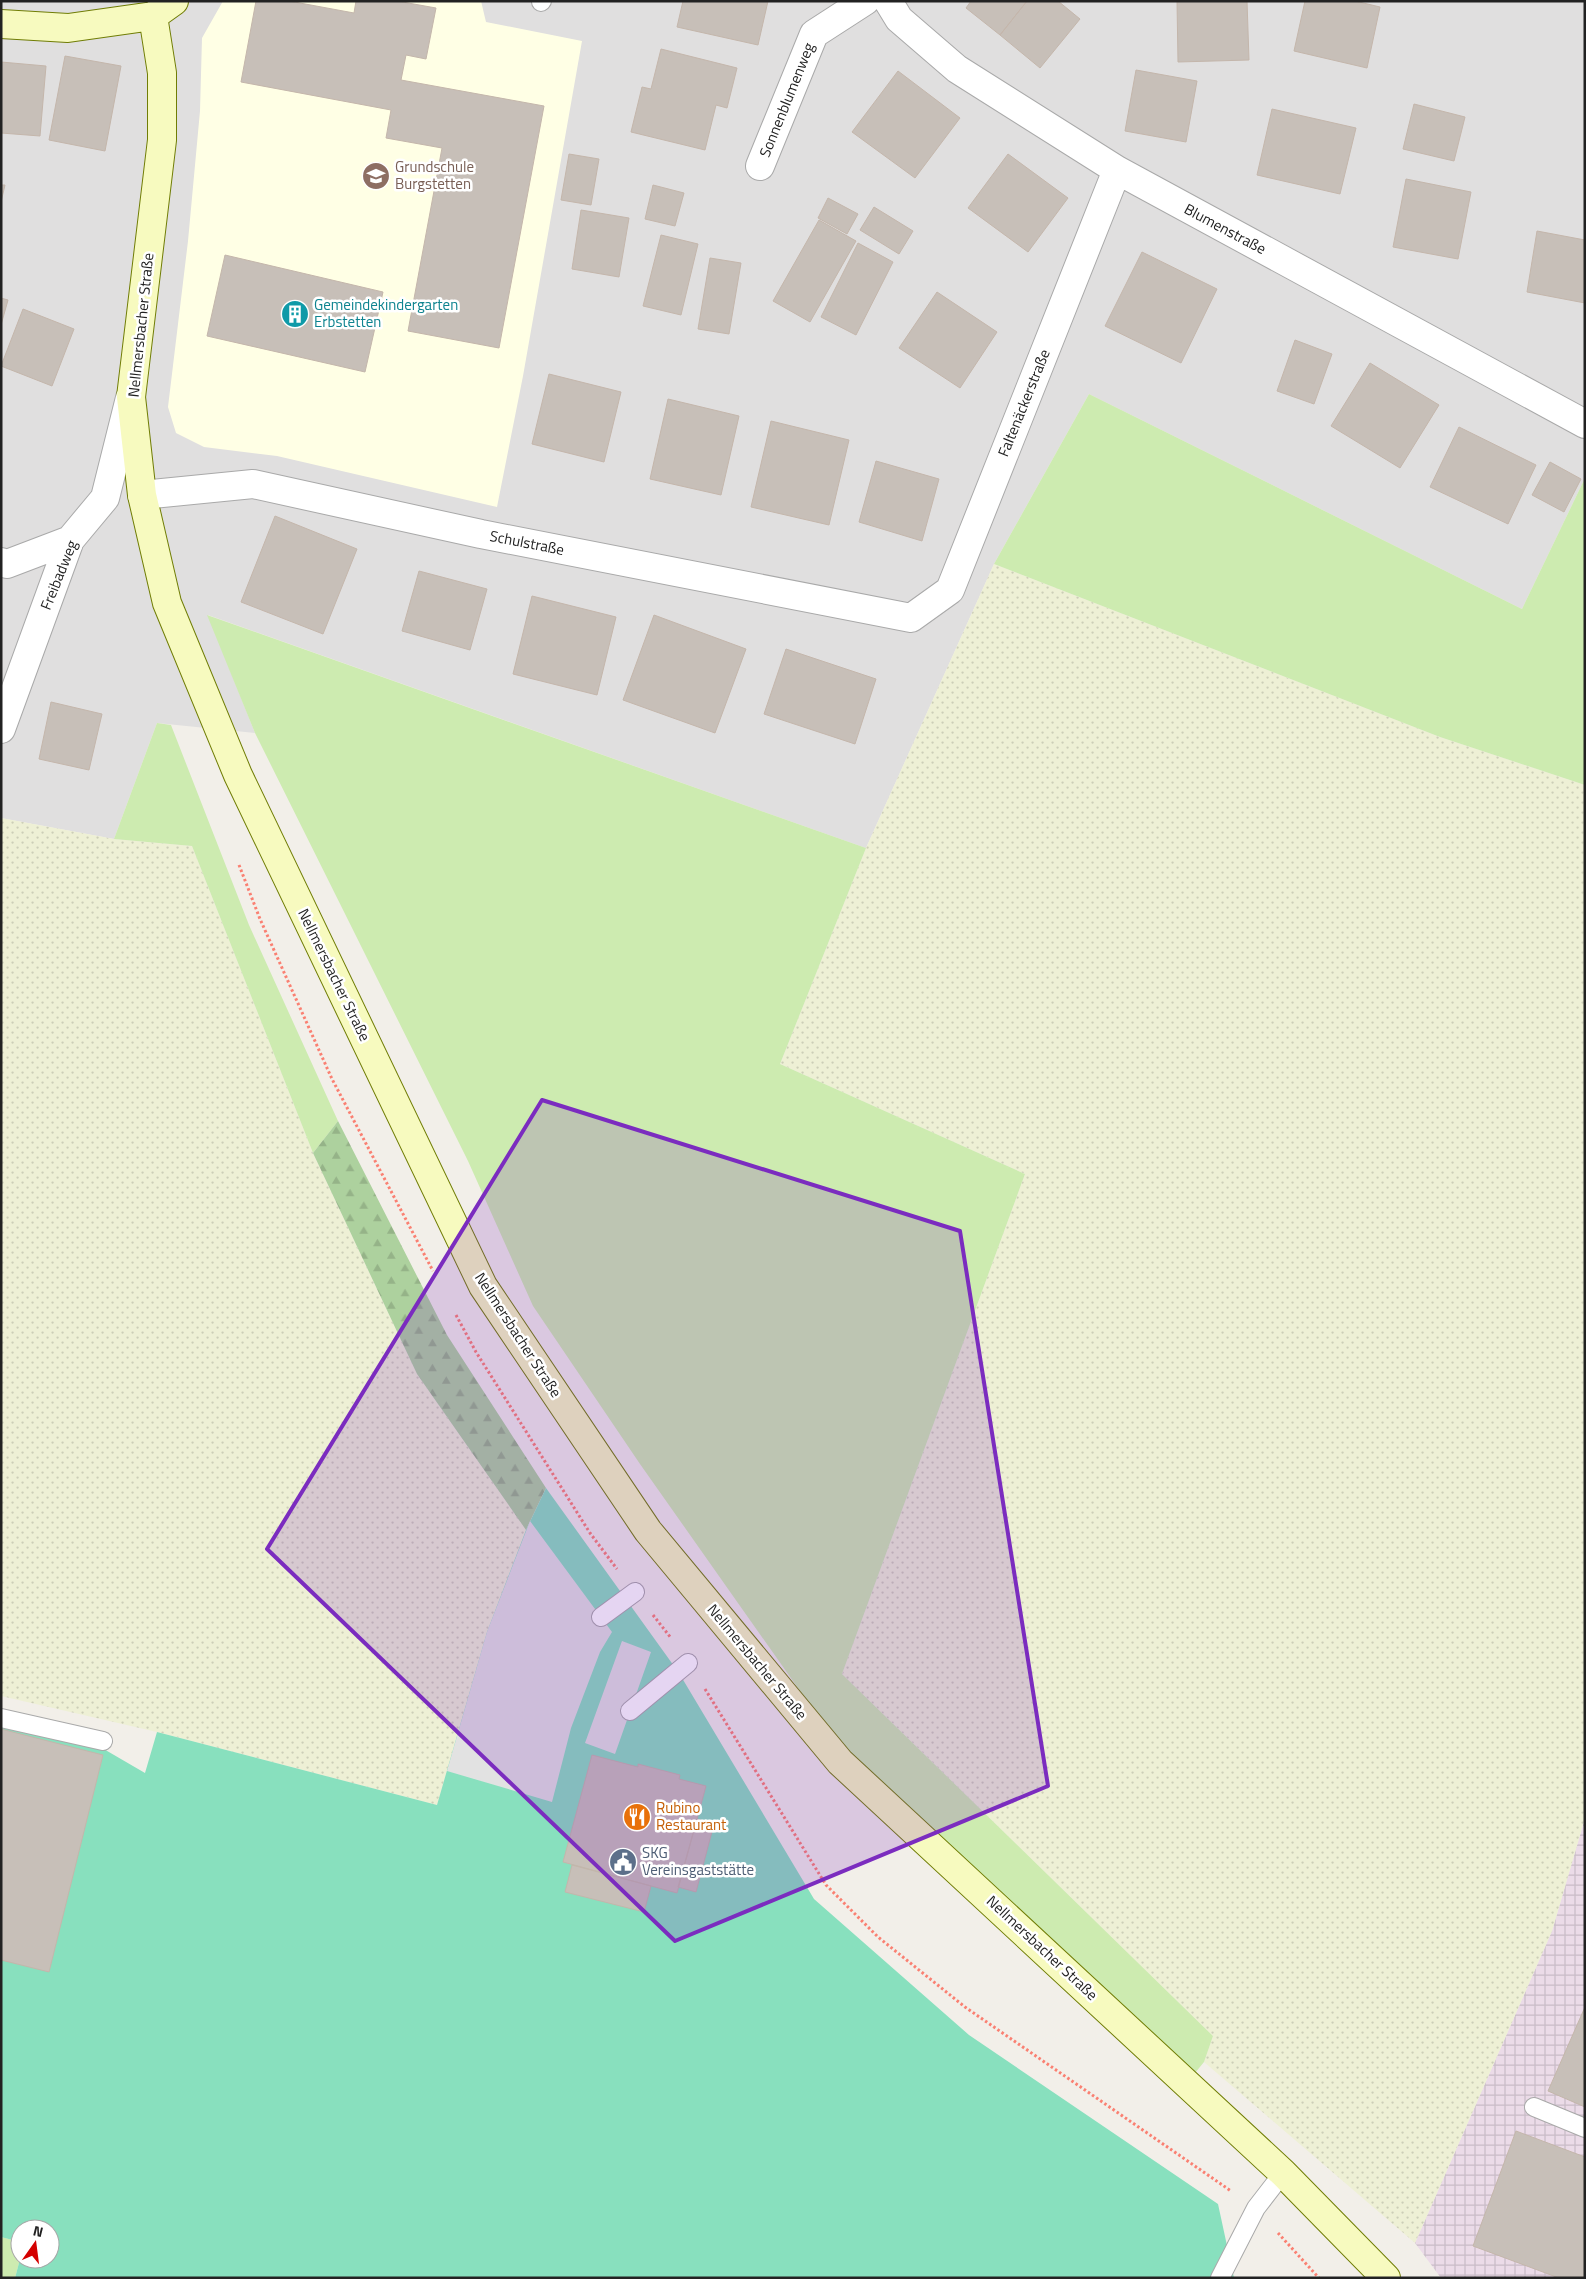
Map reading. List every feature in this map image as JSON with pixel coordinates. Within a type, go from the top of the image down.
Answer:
[{"type":"street","name":"Sonnenblumenweg","points":[[760,166],[814,34],[864,1]]},
{"type":"street","name":"Blumenstraße","points":[[888,1],[899,19],[956,69],[1116,170],[1585,424]]},
{"type":"street","points":[[1,24],[68,28],[163,8]]},
{"type":"street","name":"Nellmersbacher Straße","points":[[163,8],[162,140],[131,397],[142,495],[167,602],[238,775],[483,1286],[648,1531],[840,1762],[1283,2173],[1386,2278]]},
{"type":"street","name":"Faltenäckerstraße","points":[[911,618],[950,590],[1116,170]]},
{"type":"street","name":"Freibadweg","points":[[1,729],[70,540],[105,498],[131,397]]},
{"type":"street","name":"Schulstraße","points":[[142,495],[253,484],[481,534],[911,618]]},
{"type":"street","points":[[1,562],[7,564],[70,540]]},
{"type":"lane","points":[[601,1617],[636,1592]]},
{"type":"lane","points":[[630,1711],[688,1663]]},
{"type":"lane","points":[[1,1718],[103,1741]]},
{"type":"lane","points":[[1534,2107],[1585,2128]]},
{"type":"lane","points":[[1220,2278],[1256,2208],[1283,2173]]},
{"type":"highlighted area","points":[[542,1100],[960,1231],[1048,1786],[675,1941],[267,1549]]},
{"type":"shaded area","points":[[1,1],[1585,1],[1585,478],[1522,609],[1089,394],[994,564],[866,848],[208,615],[255,733],[157,723],[114,839],[1,818]]},
{"type":"shaded area","name":"Grundschule Burgstetten","points":[[223,1],[481,1],[486,22],[582,41],[523,376],[497,507],[277,456],[204,447],[176,433],[168,407],[188,241],[200,111],[202,38]]},
{"type":"shaded area","points":[[994,564],[1440,737],[1585,785],[1585,1818],[1552,1931],[1415,2243],[1204,2062],[1213,2036],[842,1674],[1025,1174],[780,1064],[866,848]]},
{"type":"shaded area","points":[[1,818],[114,839],[192,846],[313,1153],[417,1374],[526,1530],[487,1632],[437,1805],[157,1732],[1,1696]]},
{"type":"shaded area","points":[[530,1521],[612,1632],[600,1652],[571,1728],[552,1802],[447,1771],[487,1632]]},
{"type":"shaded area","points":[[622,1641],[651,1652],[615,1754],[585,1743]]},
{"type":"shaded area","points":[[1585,1818],[1585,2278],[1441,2278],[1415,2243],[1552,1931]]},
{"type":"green space","points":[[1089,394],[1522,609],[1585,478],[1585,785],[1440,737],[994,564]]},
{"type":"green space","points":[[207,615],[866,848],[780,1064],[1025,1174],[842,1674],[1213,2036],[1204,2062],[1195,2073],[882,1785],[824,1725],[640,1464],[533,1306],[468,1161],[255,733]]},
{"type":"green space","points":[[157,723],[171,725],[249,925],[338,1121],[313,1153],[192,846],[114,839]]},
{"type":"green space","points":[[338,1121],[447,1335],[546,1488],[526,1530],[417,1374],[313,1153]]},
{"type":"green space","points":[[546,1488],[679,1673],[814,1899],[969,2035],[1218,2204],[1234,2278],[15,2278],[17,2269],[60,2269],[60,2219],[10,2219],[10,2239],[1,2237],[1,1724],[102,1748],[145,1773],[157,1732],[437,1805],[487,1632],[526,1530]]},
{"type":"green space","points":[[1,2237],[10,2239],[10,2269],[17,2269],[15,2278],[1,2278]]},
{"type":"building","points":[[256,1],[289,1],[354,13],[356,1],[397,1],[436,8],[426,59],[406,55],[401,80],[544,106],[499,348],[408,331],[442,148],[386,138],[391,110],[241,82]]},
{"type":"building","points":[[683,1],[768,1],[758,45],[677,27]]},
{"type":"building","points":[[971,1],[1027,1],[1000,35],[966,8]]},
{"type":"building","points":[[1027,1],[1058,1],[1080,19],[1040,68],[1000,35]]},
{"type":"building","points":[[1177,1],[1247,1],[1249,60],[1178,62]]},
{"type":"building","points":[[1305,1],[1355,1],[1380,7],[1367,68],[1294,51]]},
{"type":"building","points":[[661,49],[737,68],[727,108],[716,105],[705,150],[631,132],[642,87],[651,89]]},
{"type":"building","points":[[65,56],[121,66],[105,151],[49,140]]},
{"type":"building","points":[[1,62],[46,66],[40,136],[1,133]]},
{"type":"building","points":[[1136,70],[1197,81],[1186,142],[1125,131]]},
{"type":"building","points":[[898,71],[960,118],[915,178],[852,132]]},
{"type":"building","points":[[1414,104],[1465,117],[1454,161],[1403,149]]},
{"type":"building","points":[[1272,109],[1356,128],[1340,194],[1257,175]]},
{"type":"building","points":[[569,154],[599,159],[591,205],[561,200]]},
{"type":"building","points":[[1008,154],[1068,198],[1028,252],[968,208]]},
{"type":"building","points":[[1406,179],[1471,192],[1458,259],[1393,247]]},
{"type":"building","points":[[1,185],[5,185],[1,202]]},
{"type":"building","points":[[653,185],[684,193],[675,226],[645,219]]},
{"type":"building","points":[[828,198],[858,214],[847,234],[818,218]]},
{"type":"building","points":[[874,207],[913,231],[899,254],[860,230]]},
{"type":"building","points":[[581,210],[629,218],[619,277],[572,269]]},
{"type":"building","points":[[819,220],[856,241],[810,322],[773,301]]},
{"type":"building","points":[[1537,231],[1585,240],[1585,303],[1527,292]]},
{"type":"building","points":[[661,235],[698,244],[681,315],[643,306]]},
{"type":"building","points":[[858,243],[893,262],[856,335],[821,317]]},
{"type":"building","points":[[1142,252],[1217,289],[1181,363],[1105,326]]},
{"type":"building","name":"Gemeindekindergarten Erbstetten","points":[[225,255],[383,292],[365,372],[207,336]]},
{"type":"building","points":[[710,258],[741,263],[729,334],[698,329]]},
{"type":"building","points":[[937,292],[997,332],[960,388],[899,348]]},
{"type":"building","points":[[1,298],[8,300],[1,325]]},
{"type":"building","points":[[23,309],[74,329],[52,386],[1,366]]},
{"type":"building","points":[[1295,340],[1332,354],[1314,404],[1277,391]]},
{"type":"building","points":[[1370,363],[1439,405],[1400,468],[1331,426]]},
{"type":"building","points":[[549,374],[621,392],[604,462],[532,444]]},
{"type":"building","points":[[668,399],[739,416],[721,495],[650,479]]},
{"type":"building","points":[[771,421],[849,440],[829,525],[751,507]]},
{"type":"building","points":[[1459,427],[1536,465],[1508,524],[1430,487]]},
{"type":"building","points":[[876,461],[939,479],[922,541],[859,522]]},
{"type":"building","points":[[1550,462],[1581,479],[1564,512],[1532,495]]},
{"type":"building","points":[[275,516],[357,549],[323,634],[241,602]]},
{"type":"building","points":[[419,571],[487,589],[470,650],[402,631]]},
{"type":"building","points":[[532,596],[616,617],[597,695],[513,674]]},
{"type":"building","points":[[654,615],[746,649],[715,733],[623,700]]},
{"type":"building","points":[[786,649],[876,679],[855,744],[764,714]]},
{"type":"building","points":[[51,702],[102,714],[89,770],[39,759]]},
{"type":"building","points":[[1,1729],[103,1755],[49,1972],[1,1960]]},
{"type":"building","points":[[592,1755],[638,1767],[638,1764],[680,1775],[679,1779],[706,1786],[677,1893],[563,1862]]},
{"type":"building","points":[[697,1819],[714,1824],[696,1892],[678,1887]]},
{"type":"building","points":[[572,1865],[651,1886],[644,1912],[565,1892]]},
{"type":"building","points":[[1585,2007],[1585,2107],[1548,2091]]},
{"type":"building","points":[[1516,2131],[1585,2157],[1585,2278],[1559,2278],[1473,2246]]},
{"type":"place","name":"Grundschule Burgstetten","points":[[376,176]]},
{"type":"place","name":"Gemeindekindergarten Erbstetten","points":[[295,314]]},
{"type":"place","name":"Rubino Restaurant","points":[[637,1817]]},
{"type":"place","name":"SKG Vereinsgaststätte","points":[[623,1862]]}]
